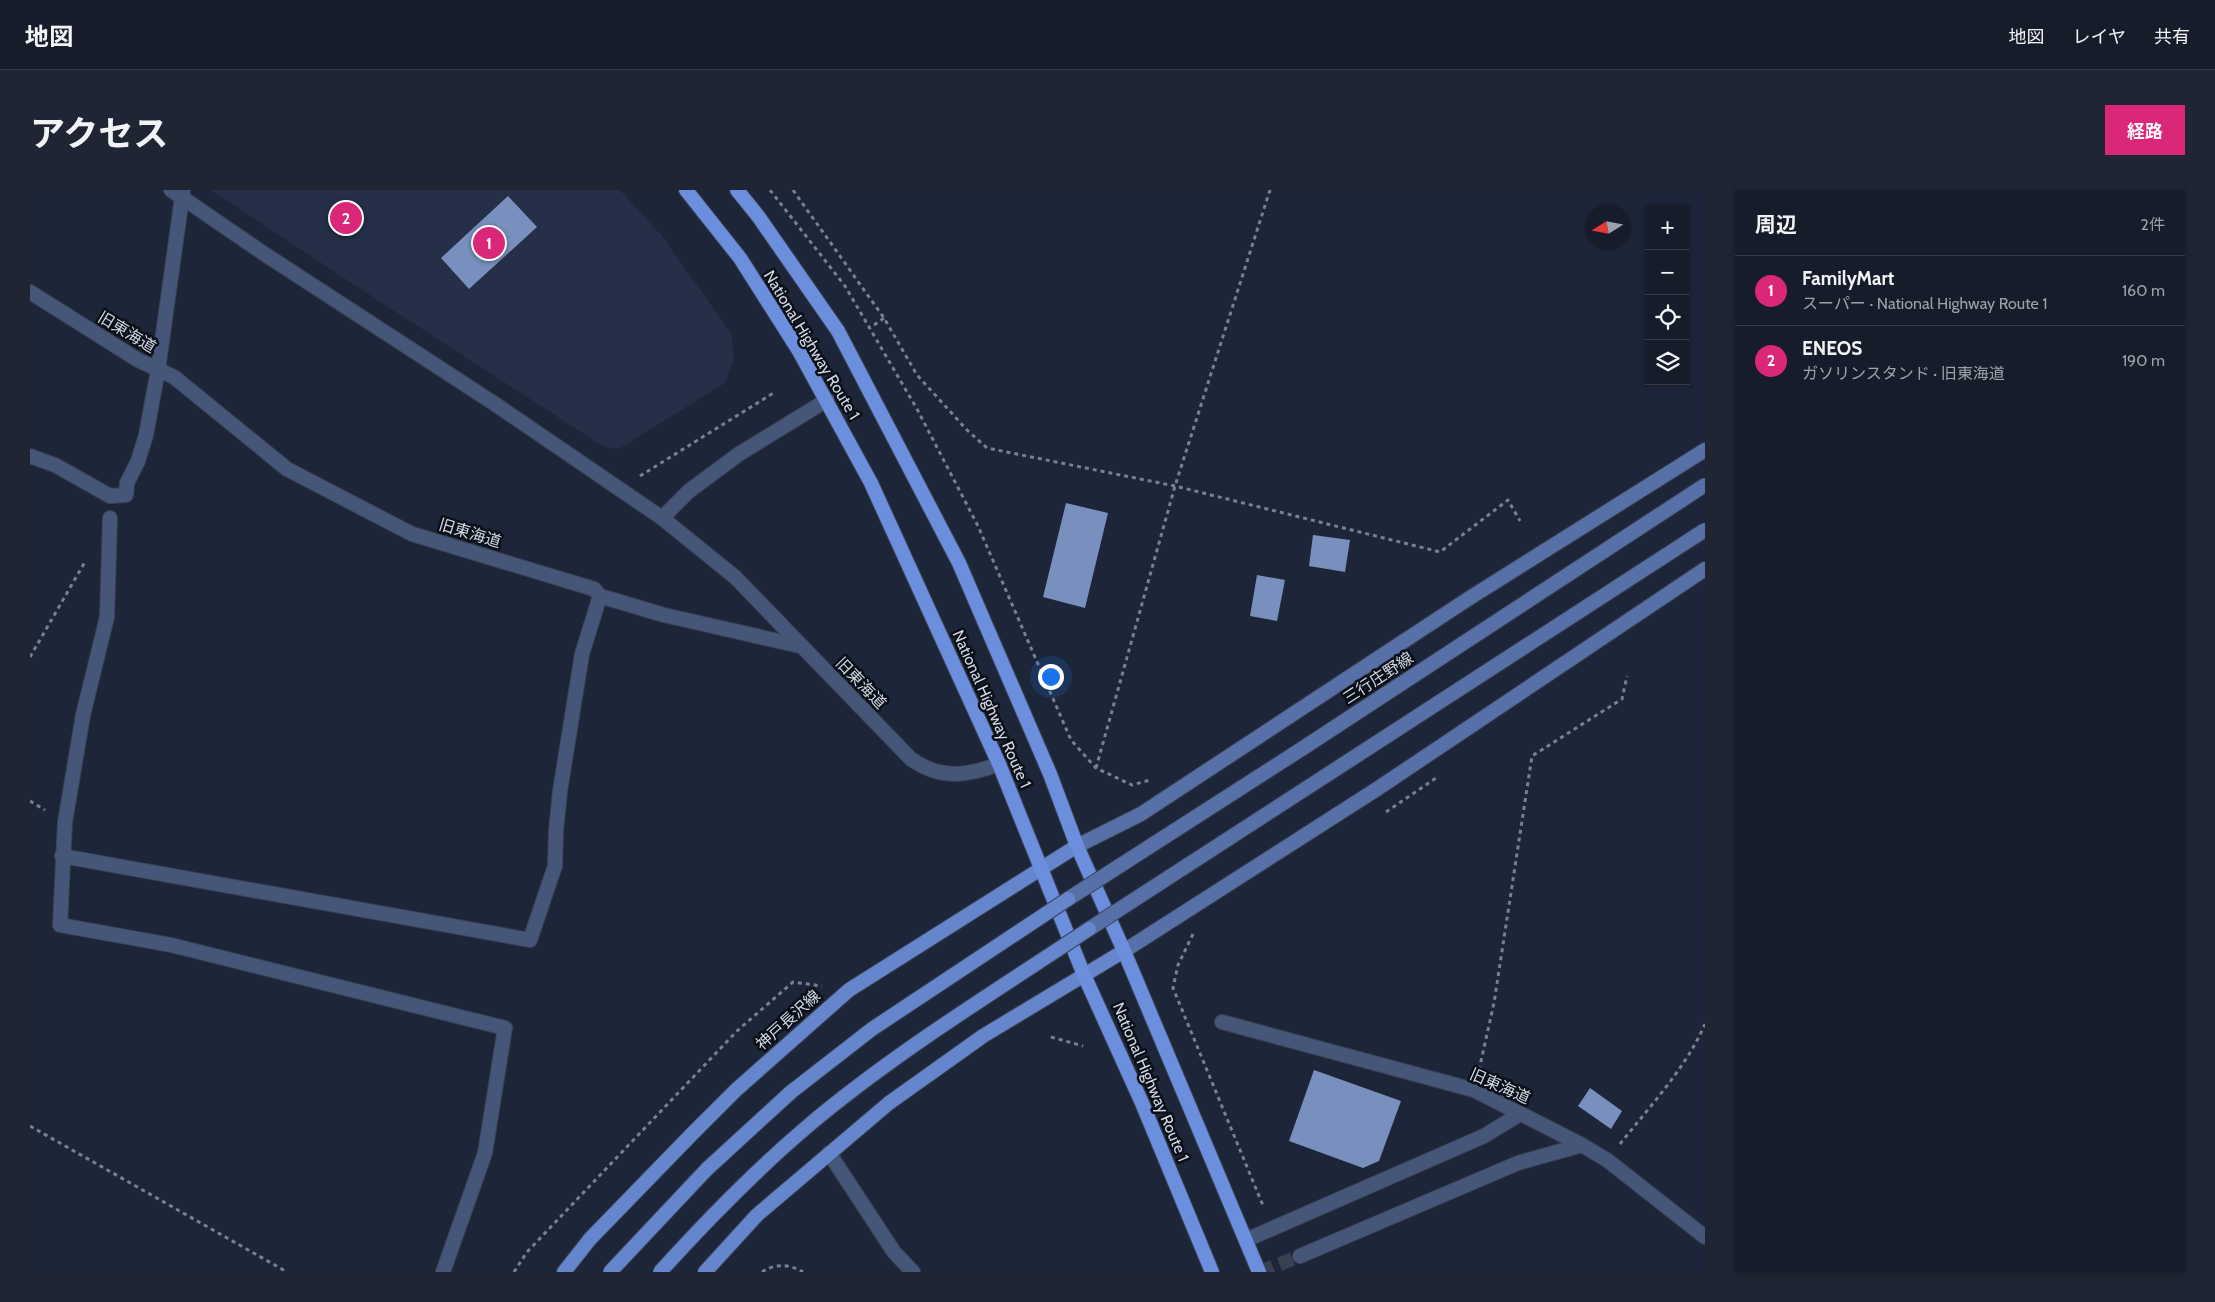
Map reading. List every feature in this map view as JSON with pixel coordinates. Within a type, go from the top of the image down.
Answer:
[{"type":"highway","name":"National Highway Route 1","points":[[686,190],[740,258],[799,351],[871,483],[999,764],[1084,975],[1142,1102],[1212,1272]]},
{"type":"highway","name":"National Highway Route 1","points":[[737,190],[758,216],[838,331],[895,437],[959,563],[1050,774],[1077,846],[1124,951],[1259,1272]]},
{"type":"main road","name":"三行庄野線","points":[[1077,846],[1141,814],[1468,599],[1705,450]]},
{"type":"main road","name":"三行庄野線","points":[[610,1272],[707,1169],[791,1092],[872,1029],[1068,899],[1705,485]]},
{"type":"main road","points":[[660,1272],[742,1186],[809,1125],[891,1062],[1089,929],[1705,530]]},
{"type":"main road","points":[[705,1272],[757,1215],[829,1153],[889,1104],[983,1036],[1124,951],[1376,789],[1705,569]]},
{"type":"main road","name":"神戸長沢線","points":[[564,1272],[590,1239],[736,1090],[849,990],[1077,846]]},
{"type":"street","points":[[30,456],[55,465],[110,496],[126,495],[127,483],[138,461],[146,434],[158,370],[178,192],[662,518],[736,576],[800,646]]},
{"type":"street","name":"旧東海道","points":[[30,292],[138,360],[174,376],[287,469],[412,534],[594,589],[600,596],[664,615],[800,646],[911,759],[923,768],[950,775],[974,773],[999,764]]},
{"type":"street","points":[[662,518],[689,491],[739,454],[827,400]]},
{"type":"street","points":[[110,518],[107,616],[83,716],[64,822],[60,925],[170,945],[506,1028],[485,1153],[443,1272]]},
{"type":"street","points":[[62,856],[530,940],[555,866],[560,791],[582,654],[600,596]]},
{"type":"street","name":"旧東海道","points":[[1222,1022],[1474,1090],[1582,1145],[1607,1160],[1705,1237]]},
{"type":"street","points":[[1246,1240],[1484,1136],[1520,1114]]},
{"type":"street","points":[[1300,1256],[1518,1163],[1582,1145]]},
{"type":"street","points":[[829,1153],[894,1252],[913,1272]]},
{"type":"path","points":[[770,190],[845,286],[917,409],[978,526],[1071,740],[1096,768],[1132,785],[1151,780]]},
{"type":"path","points":[[793,190],[884,318],[917,375],[967,430],[987,448],[1175,486],[1440,552],[1508,500],[1520,521]]},
{"type":"path","points":[[1096,768],[1175,486],[1270,190]]},
{"type":"path","points":[[874,325],[884,318]]},
{"type":"path","points":[[621,489],[775,392]]},
{"type":"path","points":[[30,657],[86,559]]},
{"type":"path","points":[[1474,1090],[1494,1003],[1532,756],[1622,699],[1627,676]]},
{"type":"path","points":[[1382,814],[1446,771]]},
{"type":"path","points":[[1201,929],[1193,934],[1178,965],[1173,988],[1272,1228]]},
{"type":"path","points":[[514,1272],[527,1252],[682,1088],[737,1031],[793,982],[849,990]]},
{"type":"path","points":[[1607,1160],[1671,1080],[1705,1024]]},
{"type":"path","points":[[1051,1037],[1083,1046]]},
{"type":"path","points":[[30,1126],[287,1272]]},
{"type":"path","points":[[762,1272],[770,1267],[787,1265],[803,1272]]},
{"type":"shaded area","points":[[211,190],[620,190],[661,235],[731,333],[734,359],[725,383],[619,449],[604,447]]},
{"type":"building","points":[[508,196],[537,227],[469,289],[441,258]]},
{"type":"building","points":[[1066,503],[1108,513],[1085,608],[1043,597]]},
{"type":"building","points":[[1313,535],[1350,540],[1345,572],[1309,566]]},
{"type":"building","points":[[1257,575],[1285,580],[1277,621],[1250,616]]},
{"type":"building","points":[[1314,1070],[1401,1101],[1379,1161],[1363,1168],[1289,1141]]},
{"type":"building","points":[[1590,1088],[1622,1111],[1611,1129],[1578,1106]]},
{"type":"tunnel","points":[[1260,1272],[1300,1256]]},
{"type":"place","name":"ENEOS","points":[[346,218]]},
{"type":"place","name":"FamilyMart","points":[[489,243]]}]
